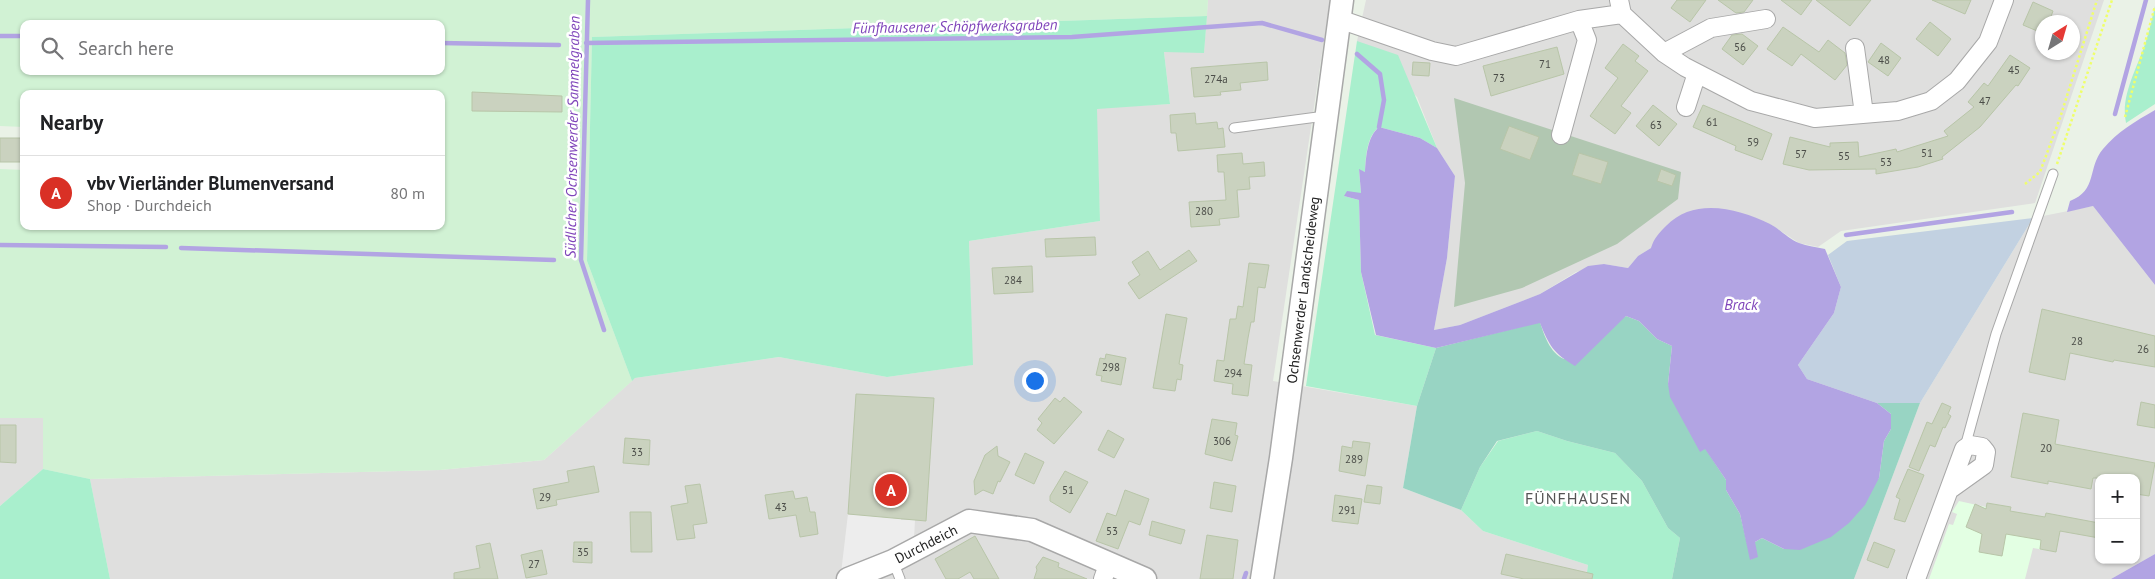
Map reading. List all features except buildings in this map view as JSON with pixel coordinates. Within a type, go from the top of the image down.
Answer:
[{"type":"street","points":[[1340,9],[1432,51],[1456,56],[1620,7],[1664,53],[1697,73],[1751,101],[1815,118],[1898,111],[1931,101],[1957,81],[1988,42],[2004,0]]},
{"type":"street","name":"Ochsenwerder Landscheideweg","points":[[1262,579],[1281,458],[1340,9]]},
{"type":"street","points":[[1561,135],[1587,40],[1579,20]]},
{"type":"street","points":[[1664,53],[1710,28],[1766,20]]},
{"type":"street","points":[[1855,48],[1864,114]]},
{"type":"street","points":[[1686,107],[1697,73]]},
{"type":"street","points":[[1916,579],[1964,449],[1970,445],[1977,444],[1986,452],[1987,459],[1984,464],[1950,490]]},
{"type":"street","name":"Durchdeich","points":[[848,579],[896,570],[970,521],[1032,530],[1106,571],[1145,579]]},
{"type":"lane","points":[[1234,128],[1326,116]]},
{"type":"lane","points":[[1964,449],[1996,334],[2053,174]]},
{"type":"path","points":[[2025,184],[2040,172],[2060,118],[2097,0]]},
{"type":"path","points":[[2053,174],[2112,0]]},
{"type":"path","points":[[2125,117],[2155,6]]},
{"type":"shaded area","points":[[0,0],[1208,0],[1207,16],[592,37],[587,261],[632,381],[544,460],[440,470],[90,479],[43,469],[43,418],[0,418],[0,169],[20,170],[20,230],[445,230],[445,90],[20,90],[20,127],[0,126]]},
{"type":"shaded area","points":[[1208,0],[1330,0],[1273,381],[1417,406],[1403,488],[1461,510],[1483,531],[1588,565],[1586,579],[110,579],[90,479],[440,470],[544,460],[635,378],[779,357],[887,377],[972,365],[969,241],[1100,221],[1096,108],[1170,104],[1164,52],[1204,52]]},
{"type":"shaded area","points":[[1366,0],[2104,0],[2035,203],[1841,231],[1818,247],[1799,243],[1770,224],[1651,248],[1638,256],[1628,268],[1604,264],[1576,272],[1540,294],[1460,325],[1434,330],[1447,258],[1455,176],[1437,148],[1417,97],[1357,41]]},
{"type":"shaded area","points":[[1454,98],[1681,172],[1678,199],[1617,244],[1522,288],[1454,307],[1465,183]]},
{"type":"shaded area","points":[[2093,206],[2155,285],[2155,554],[2140,563],[2140,474],[2095,474],[2095,564],[2137,564],[2111,579],[1854,579],[1920,403],[2033,218]]},
{"type":"shaded area","points":[[2033,218],[1920,403],[1877,403],[1807,379],[1798,365],[1834,313],[1841,287],[1828,255],[1847,241]]},
{"type":"shaded area","points":[[1626,316],[1639,321],[1657,339],[1672,346],[1668,384],[1701,451],[1705,448],[1726,480],[1726,490],[1740,514],[1751,560],[1755,542],[1762,538],[1784,549],[1879,478],[1884,441],[1891,429],[1891,414],[1877,403],[1920,403],[1854,579],[1672,579],[1680,538],[1668,528],[1642,481],[1615,453],[1537,431],[1497,441],[1480,467],[1461,510],[1403,488],[1417,406],[1436,348],[1540,322],[1551,348],[1564,359]]},
{"type":"shaded area","points":[[0,418],[43,418],[43,469],[0,506]]},
{"type":"shaded area","points":[[1959,501],[1986,507],[1987,503],[2011,507],[2010,511],[2045,517],[2046,513],[2062,516],[2056,552],[2033,548],[2025,579],[1929,579],[1949,524],[1953,525],[1957,514],[1952,512]]},
{"type":"shaded area","points":[[848,514],[901,517],[901,520],[915,520],[914,539],[841,573]]},
{"type":"green space","points":[[2155,6],[2155,104],[2126,123],[2125,102],[2146,41]]},
{"type":"green space","points":[[1207,16],[1204,53],[1164,52],[1170,104],[1097,109],[1100,221],[969,241],[973,365],[887,377],[779,357],[635,378],[632,381],[587,261],[592,37]]},
{"type":"green space","points":[[1357,41],[1398,55],[1437,148],[1420,138],[1379,127],[1371,136],[1369,142],[1365,172],[1359,170],[1361,193],[1344,196],[1359,200],[1361,272],[1375,335],[1436,348],[1417,406],[1306,386]]},
{"type":"green space","points":[[1537,431],[1615,453],[1642,481],[1668,528],[1680,538],[1672,579],[1586,579],[1588,565],[1483,531],[1461,510],[1480,467],[1498,441]]},
{"type":"green space","points":[[43,469],[90,479],[110,579],[0,579],[0,506]]},
{"type":"water","points":[[2155,110],[2155,285],[2093,206],[2067,212],[2070,201],[2085,191],[2089,185],[2098,156],[2108,143],[2121,132]]},
{"type":"water","name":"Brack","points":[[1379,127],[1420,138],[1437,148],[1455,176],[1447,258],[1434,330],[1460,325],[1540,294],[1588,266],[1604,264],[1628,268],[1638,256],[1651,248],[1659,233],[1677,217],[1689,211],[1703,208],[1716,208],[1744,213],[1770,224],[1799,243],[1825,249],[1841,287],[1834,313],[1798,365],[1807,379],[1877,403],[1891,414],[1891,429],[1884,441],[1879,478],[1865,505],[1849,523],[1831,537],[1800,550],[1784,549],[1762,538],[1755,542],[1758,557],[1750,560],[1740,514],[1726,490],[1726,480],[1705,449],[1700,452],[1670,397],[1668,384],[1672,346],[1657,339],[1639,321],[1626,316],[1575,366],[1553,348],[1540,323],[1436,348],[1376,335],[1361,272],[1359,200],[1344,196],[1347,191],[1361,193],[1359,169],[1365,172],[1370,142]]},
{"type":"water","points":[[2155,554],[2155,579],[2111,579],[2140,564]]},
{"type":"waterway","name":"Südlicher Ochsenwerder Sammelgraben","points":[[588,0],[581,260],[604,330]]},
{"type":"waterway","points":[[2115,114],[2146,0]]},
{"type":"waterway","name":"Fünfhausener Schöpfwerksgraben","points":[[586,43],[1072,37],[1262,23],[1322,40]]},
{"type":"waterway","points":[[0,36],[20,36]]},
{"type":"waterway","points":[[445,43],[559,45]]},
{"type":"waterway","name":"Fünfhausener Schöpfwerksgraben","points":[[1357,54],[1380,74],[1384,100],[1379,127]]},
{"type":"waterway","points":[[1846,235],[2012,212]]},
{"type":"waterway","points":[[0,245],[166,247]]},
{"type":"waterway","points":[[181,248],[554,260]]},
{"type":"waterway","points":[[1244,579],[1246,573]]},
{"type":"place","name":"vbv Vierländer Blumenversand","points":[[891,490]]},
{"type":"district","name":"FÜNFHAUSEN","points":[[1578,498]]}]
